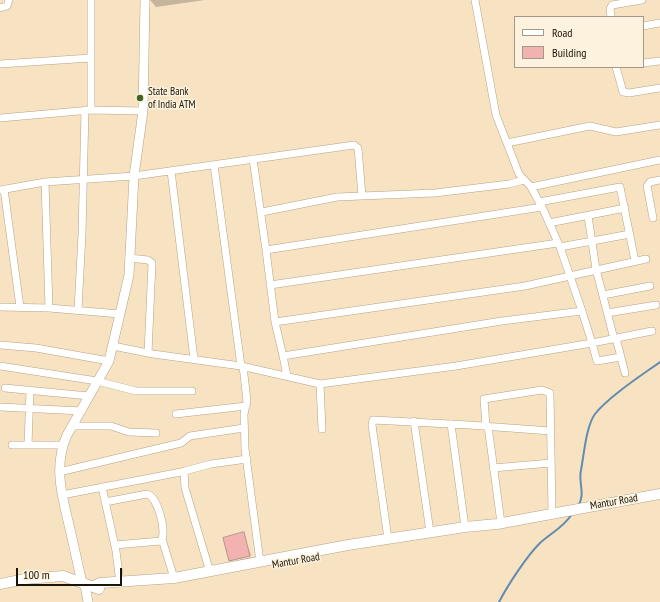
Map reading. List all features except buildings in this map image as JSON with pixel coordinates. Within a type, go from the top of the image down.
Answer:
[{"type":"main road","name":"Mantur Road","points":[[87,585],[174,578],[430,532],[499,524],[660,494]]},
{"type":"main road","name":"Mantur Road","points":[[0,584],[63,576],[100,590],[177,583],[492,528],[499,524]]},
{"type":"street","points":[[0,8],[6,6],[9,0]]},
{"type":"street","points":[[78,310],[83,180],[91,58],[91,0]]},
{"type":"street","points":[[87,602],[87,585],[62,495],[59,472],[63,445],[109,361],[129,275],[134,176],[143,111],[147,0]]},
{"type":"street","points":[[475,0],[496,115],[519,174],[531,187],[541,204],[559,245],[582,311],[597,361],[621,356]]},
{"type":"street","points":[[611,16],[611,3],[642,0]]},
{"type":"street","points":[[644,26],[660,23]]},
{"type":"street","points":[[0,64],[91,58]]},
{"type":"street","points":[[644,63],[660,61]]},
{"type":"street","points":[[616,68],[623,92],[629,93],[660,88]]},
{"type":"street","points":[[0,118],[88,110],[143,111]]},
{"type":"street","points":[[507,143],[590,126],[616,132],[660,125]]},
{"type":"street","points":[[20,307],[2,189],[45,182],[134,176],[354,145],[358,148],[362,196]]},
{"type":"street","points":[[253,159],[262,212],[275,322],[287,376]]},
{"type":"street","points":[[531,187],[660,160]]},
{"type":"street","points":[[214,165],[248,400],[244,414],[244,428],[260,562]]},
{"type":"street","points":[[171,171],[194,359]]},
{"type":"street","points":[[262,212],[336,197],[434,193],[509,184],[524,180]]},
{"type":"street","points":[[653,218],[647,186],[650,182],[660,180]]},
{"type":"street","points":[[45,182],[48,308]]},
{"type":"street","points":[[266,250],[541,204],[620,187],[635,261]]},
{"type":"street","points":[[549,223],[625,208]]},
{"type":"street","points":[[588,216],[596,269],[602,295],[625,373]]},
{"type":"street","points":[[270,285],[592,241],[630,234]]},
{"type":"street","points":[[129,258],[148,260],[152,263],[148,353]]},
{"type":"street","points":[[275,322],[525,286],[646,259]]},
{"type":"street","points":[[602,295],[650,286]]},
{"type":"street","points":[[608,313],[656,305]]},
{"type":"street","points":[[0,307],[48,308],[120,314]]},
{"type":"street","points":[[283,356],[502,321],[582,311]]},
{"type":"street","points":[[113,346],[148,353],[242,366],[320,384],[456,366],[592,343],[652,331]]},
{"type":"street","points":[[0,345],[36,348],[109,361]]},
{"type":"street","points":[[0,366],[97,381],[136,391],[192,391]]},
{"type":"street","points":[[320,384],[322,429]]},
{"type":"street","points":[[5,388],[89,396]]},
{"type":"street","points":[[28,445],[30,390]]},
{"type":"street","points":[[499,524],[484,399],[546,390],[550,393],[551,463],[557,513]]},
{"type":"street","points":[[176,414],[246,406]]},
{"type":"street","points":[[0,407],[82,411]]},
{"type":"street","points":[[388,539],[372,423],[376,419],[551,431]]},
{"type":"street","points":[[414,422],[430,532]]},
{"type":"street","points":[[450,424],[465,527]]},
{"type":"street","points":[[73,426],[111,426],[129,432],[156,433]]},
{"type":"street","points":[[59,472],[181,442],[190,436],[244,428]]},
{"type":"street","points":[[12,445],[63,445]]},
{"type":"street","points":[[62,495],[184,471],[207,464],[247,459]]},
{"type":"street","points":[[492,468],[551,463]]},
{"type":"street","points":[[184,471],[185,488],[210,572]]},
{"type":"street","points":[[102,487],[115,545],[120,583]]},
{"type":"street","points":[[105,502],[144,494],[150,495],[157,503],[163,531],[162,539],[174,578]]},
{"type":"street","points":[[115,545],[158,542],[162,539]]},
{"type":"waterway","points":[[578,506],[582,493],[580,475],[584,449],[587,433],[592,419],[601,407],[608,401],[626,386],[660,362]]},
{"type":"waterway","points":[[499,602],[529,556],[540,543],[565,523],[572,514]]},
{"type":"place","name":"State Bank of India ATM","points":[[140,98]]}]
